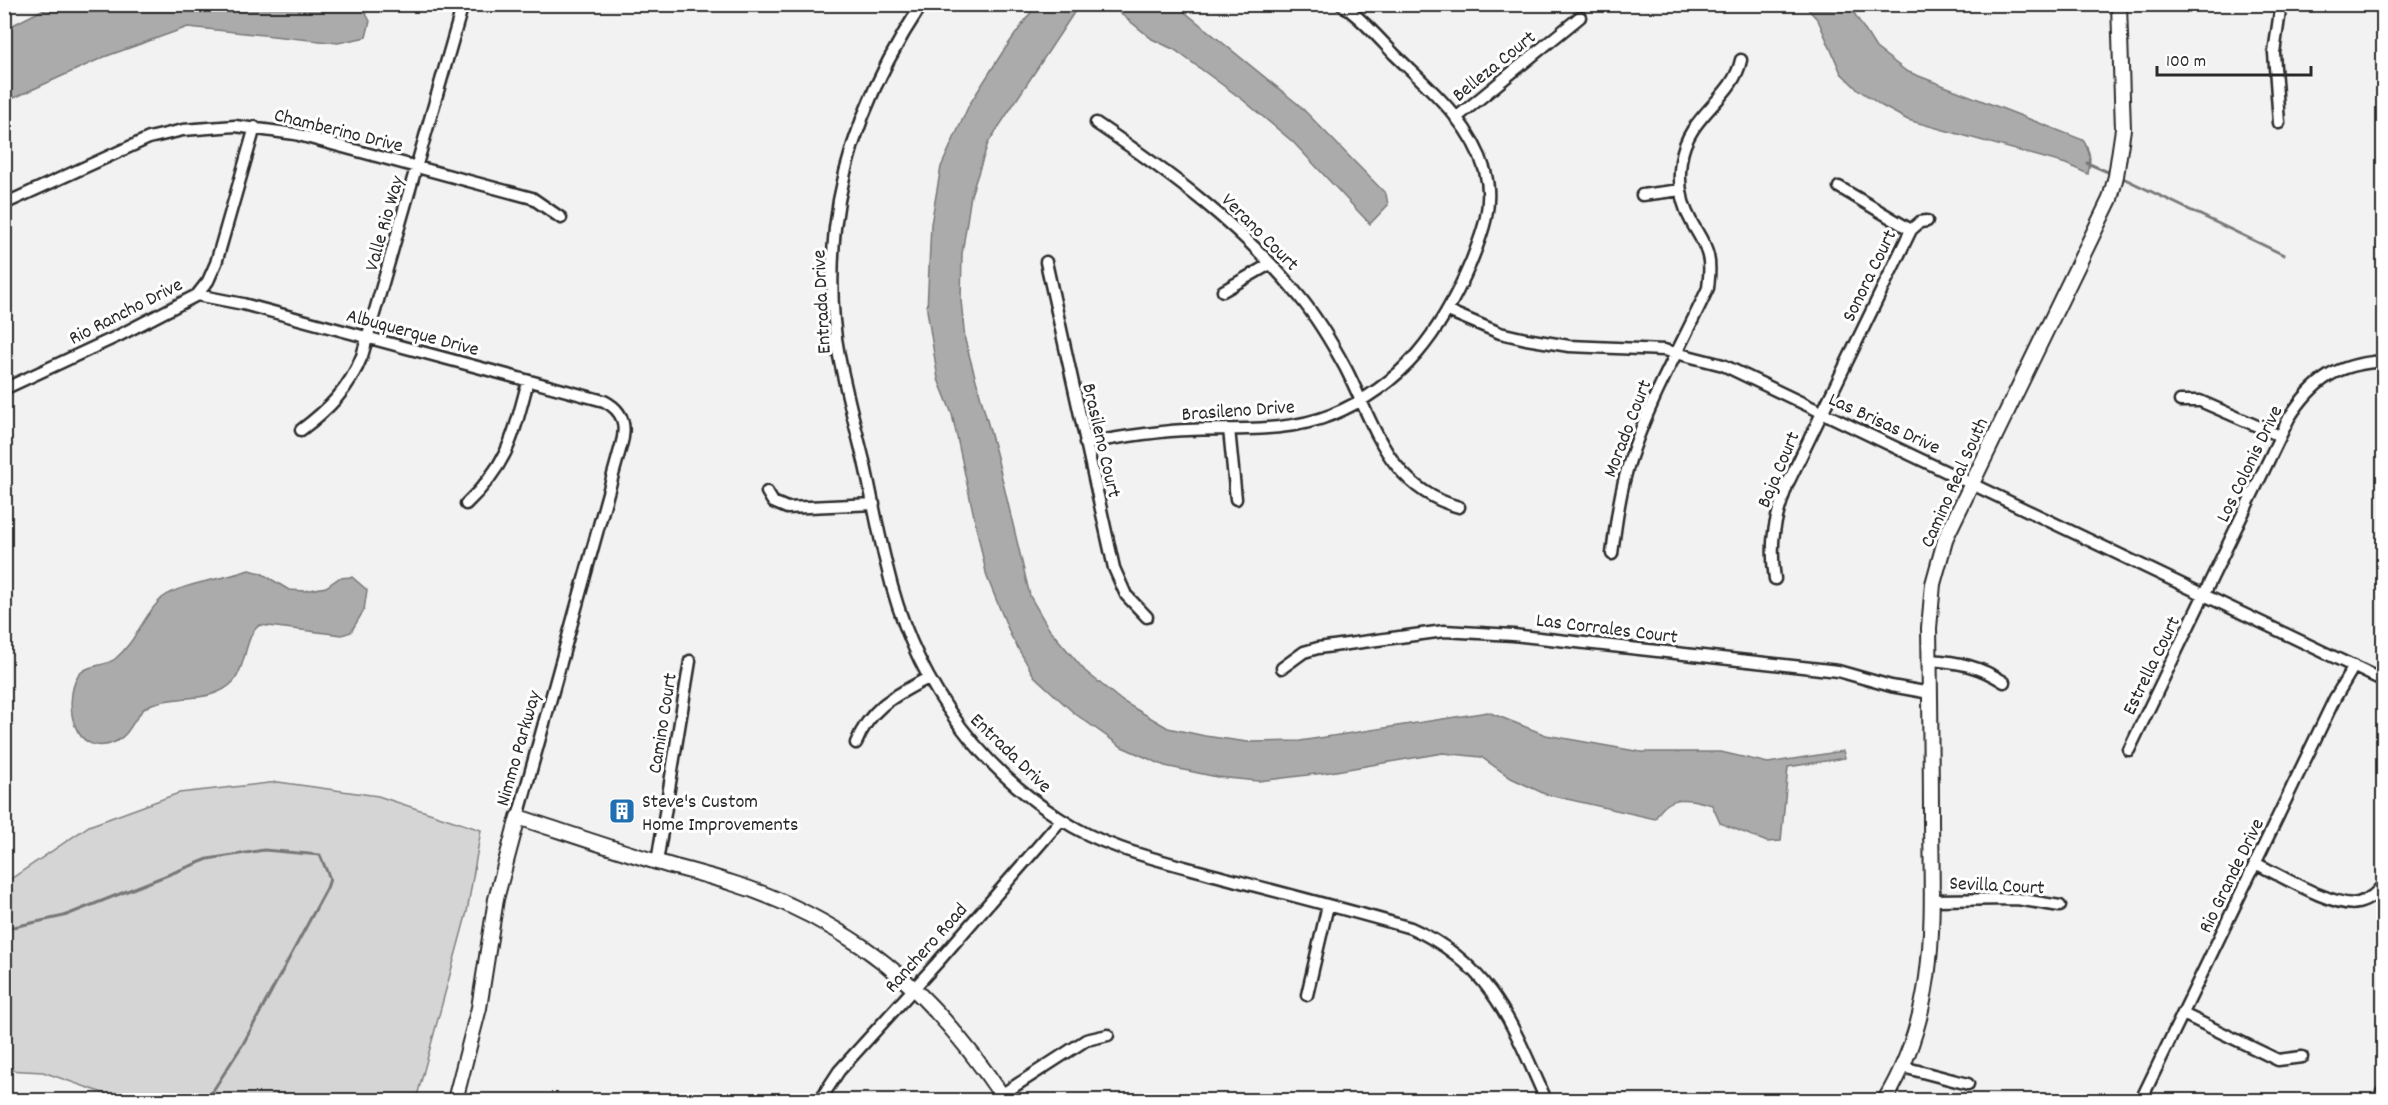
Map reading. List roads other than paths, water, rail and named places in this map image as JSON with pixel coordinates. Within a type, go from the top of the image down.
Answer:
[{"type":"street","name":"Valle Rio Way","points":[[301,430],[325,412],[342,393],[357,370],[369,338],[463,4]]},
{"type":"street","name":"Entrada Drive","points":[[922,4],[884,67],[853,143],[842,186],[835,229],[834,316],[838,353],[887,569],[898,606],[928,678],[954,721],[969,740],[1015,785],[1061,820],[1094,838],[1130,852],[1411,928],[1438,942],[1462,960],[1481,979],[1507,1014],[1546,1101]]},
{"type":"street","name":"Camino Real South","points":[[1885,1101],[1903,1067],[1915,1033],[1929,973],[1932,942],[1930,604],[1935,575],[1946,537],[2110,199],[2119,165],[2122,129],[2119,4]]},
{"type":"street","points":[[2279,123],[2274,53],[2281,4]]},
{"type":"street","name":"Brasileno Drive","points":[[1085,443],[1146,434],[1274,428],[1296,425],[1330,415],[1360,401],[1401,372],[1430,339],[1448,311],[1484,232],[1489,201],[1485,170],[1469,135],[1456,118],[1346,6]]},
{"type":"street","name":"Belleza Court","points":[[1456,118],[1580,17]]},
{"type":"street","name":"Morado Court","points":[[1612,555],[1621,493],[1630,460],[1643,425],[1708,288],[1710,273],[1705,245],[1690,221],[1681,190],[1681,158],[1702,116],[1734,81],[1741,60]]},
{"type":"street","name":"Verano Court","points":[[1096,123],[1187,186],[1270,264],[1315,317],[1335,350],[1385,450],[1413,484],[1431,497],[1459,507]]},
{"type":"street","name":"Chamberino Drive","points":[[4,204],[149,138],[183,129],[235,126],[295,134],[532,198],[561,218]]},
{"type":"street","name":"Rio Rancho Drive","points":[[4,388],[118,336],[197,295],[208,281],[219,255],[255,127]]},
{"type":"street","name":"Sonora Court","points":[[1822,412],[1911,230],[1839,187]]},
{"type":"street","points":[[1642,195],[1681,190]]},
{"type":"street","points":[[1911,230],[1920,222],[1927,221]]},
{"type":"street","name":"Brasileno Court","points":[[1046,262],[1114,568],[1126,595],[1147,617]]},
{"type":"street","points":[[1223,291],[1270,264]]},
{"type":"street","name":"Albuquerque Drive","points":[[197,295],[243,304],[604,401],[617,410]]},
{"type":"street","name":"Las Brisas Drive","points":[[1448,311],[1500,333],[1548,343],[1677,352],[1723,366],[2384,681]]},
{"type":"street","name":"Los Colonis Drive","points":[[2204,595],[2280,436],[2301,399],[2315,384],[2328,375],[2352,365],[2384,362]]},
{"type":"street","points":[[466,504],[488,483],[499,466],[515,430],[528,381]]},
{"type":"street","points":[[2180,401],[2200,401],[2280,436]]},
{"type":"street","name":"Nimmo Parkway","points":[[455,1101],[479,1008],[496,899],[624,435],[623,421],[617,410]]},
{"type":"street","name":"Baja Court","points":[[1775,579],[1772,542],[1776,516],[1788,483],[1822,412]]},
{"type":"street","points":[[1229,429],[1236,499]]},
{"type":"street","points":[[767,492],[773,502],[787,508],[874,504]]},
{"type":"street","name":"Estrella Court","points":[[2129,750],[2204,595]]},
{"type":"street","name":"Las Corrales Court","points":[[1282,668],[1304,652],[1318,648],[1459,631],[1513,634],[1838,671],[1891,686],[1930,693]]},
{"type":"street","points":[[1930,660],[1970,665],[2004,682]]},
{"type":"street","name":"Camino Court","points":[[657,862],[690,661]]},
{"type":"street","name":"Rio Grande Drive","points":[[2141,1101],[2335,698],[2354,666]]},
{"type":"street","points":[[856,743],[865,724],[878,708],[928,678]]},
{"type":"street","points":[[518,817],[657,862],[732,883],[794,908],[862,947],[913,988],[982,1068],[1003,1098],[1086,1040],[1108,1035]]},
{"type":"street","name":"Ranchero Road","points":[[820,1101],[839,1071],[1061,820]]},
{"type":"street","points":[[2255,863],[2338,903],[2358,903],[2372,898],[2384,884]]},
{"type":"street","name":"Sevilla Court","points":[[1932,900],[2017,899],[2060,906]]},
{"type":"street","points":[[1307,995],[1328,905]]},
{"type":"street","points":[[2183,1014],[2278,1060],[2302,1057]]},
{"type":"street","points":[[1903,1067],[1968,1084]]},
{"type":"street","points":[[2380,1101],[2384,1092]]},
{"type":"waterway","points":[[2087,163],[2108,172]]},
{"type":"waterway","points":[[2125,179],[2284,255]]},
{"type":"waterway","points":[[4,929],[64,916],[208,859],[264,850],[320,855],[330,879],[327,888],[243,1044],[207,1100]]},
{"type":"place","name":"Steve's Custom Home Improvements","points":[[622,811]]}]
